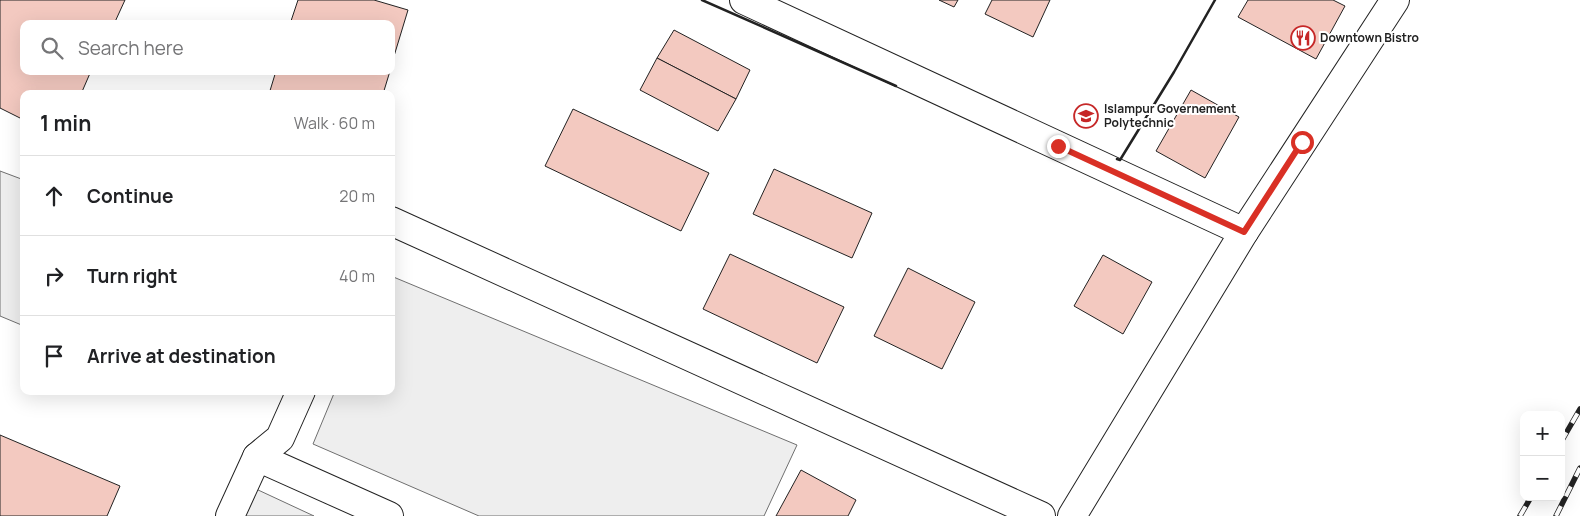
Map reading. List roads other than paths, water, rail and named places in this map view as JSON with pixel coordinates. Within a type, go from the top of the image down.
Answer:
[{"type":"street","points":[[744,0],[1244,232]]},
{"type":"street","points":[[1072,516],[1244,232],[1394,0]]},
{"type":"street","points":[[395,223],[1041,516]]},
{"type":"street","points":[[230,516],[257,457],[280,438],[299,395]]},
{"type":"street","points":[[257,457],[389,516]]},
{"type":"railway","points":[[1565,435],[1580,409]]},
{"type":"railway","points":[[1556,516],[1580,468]]},
{"type":"railway","points":[[1520,516],[1529,501]]},
{"type":"place","name":"Downtown Bistro","points":[[1303,38]]},
{"type":"place","name":"Islampur Governement Polytechnic","points":[[1086,116]]}]
